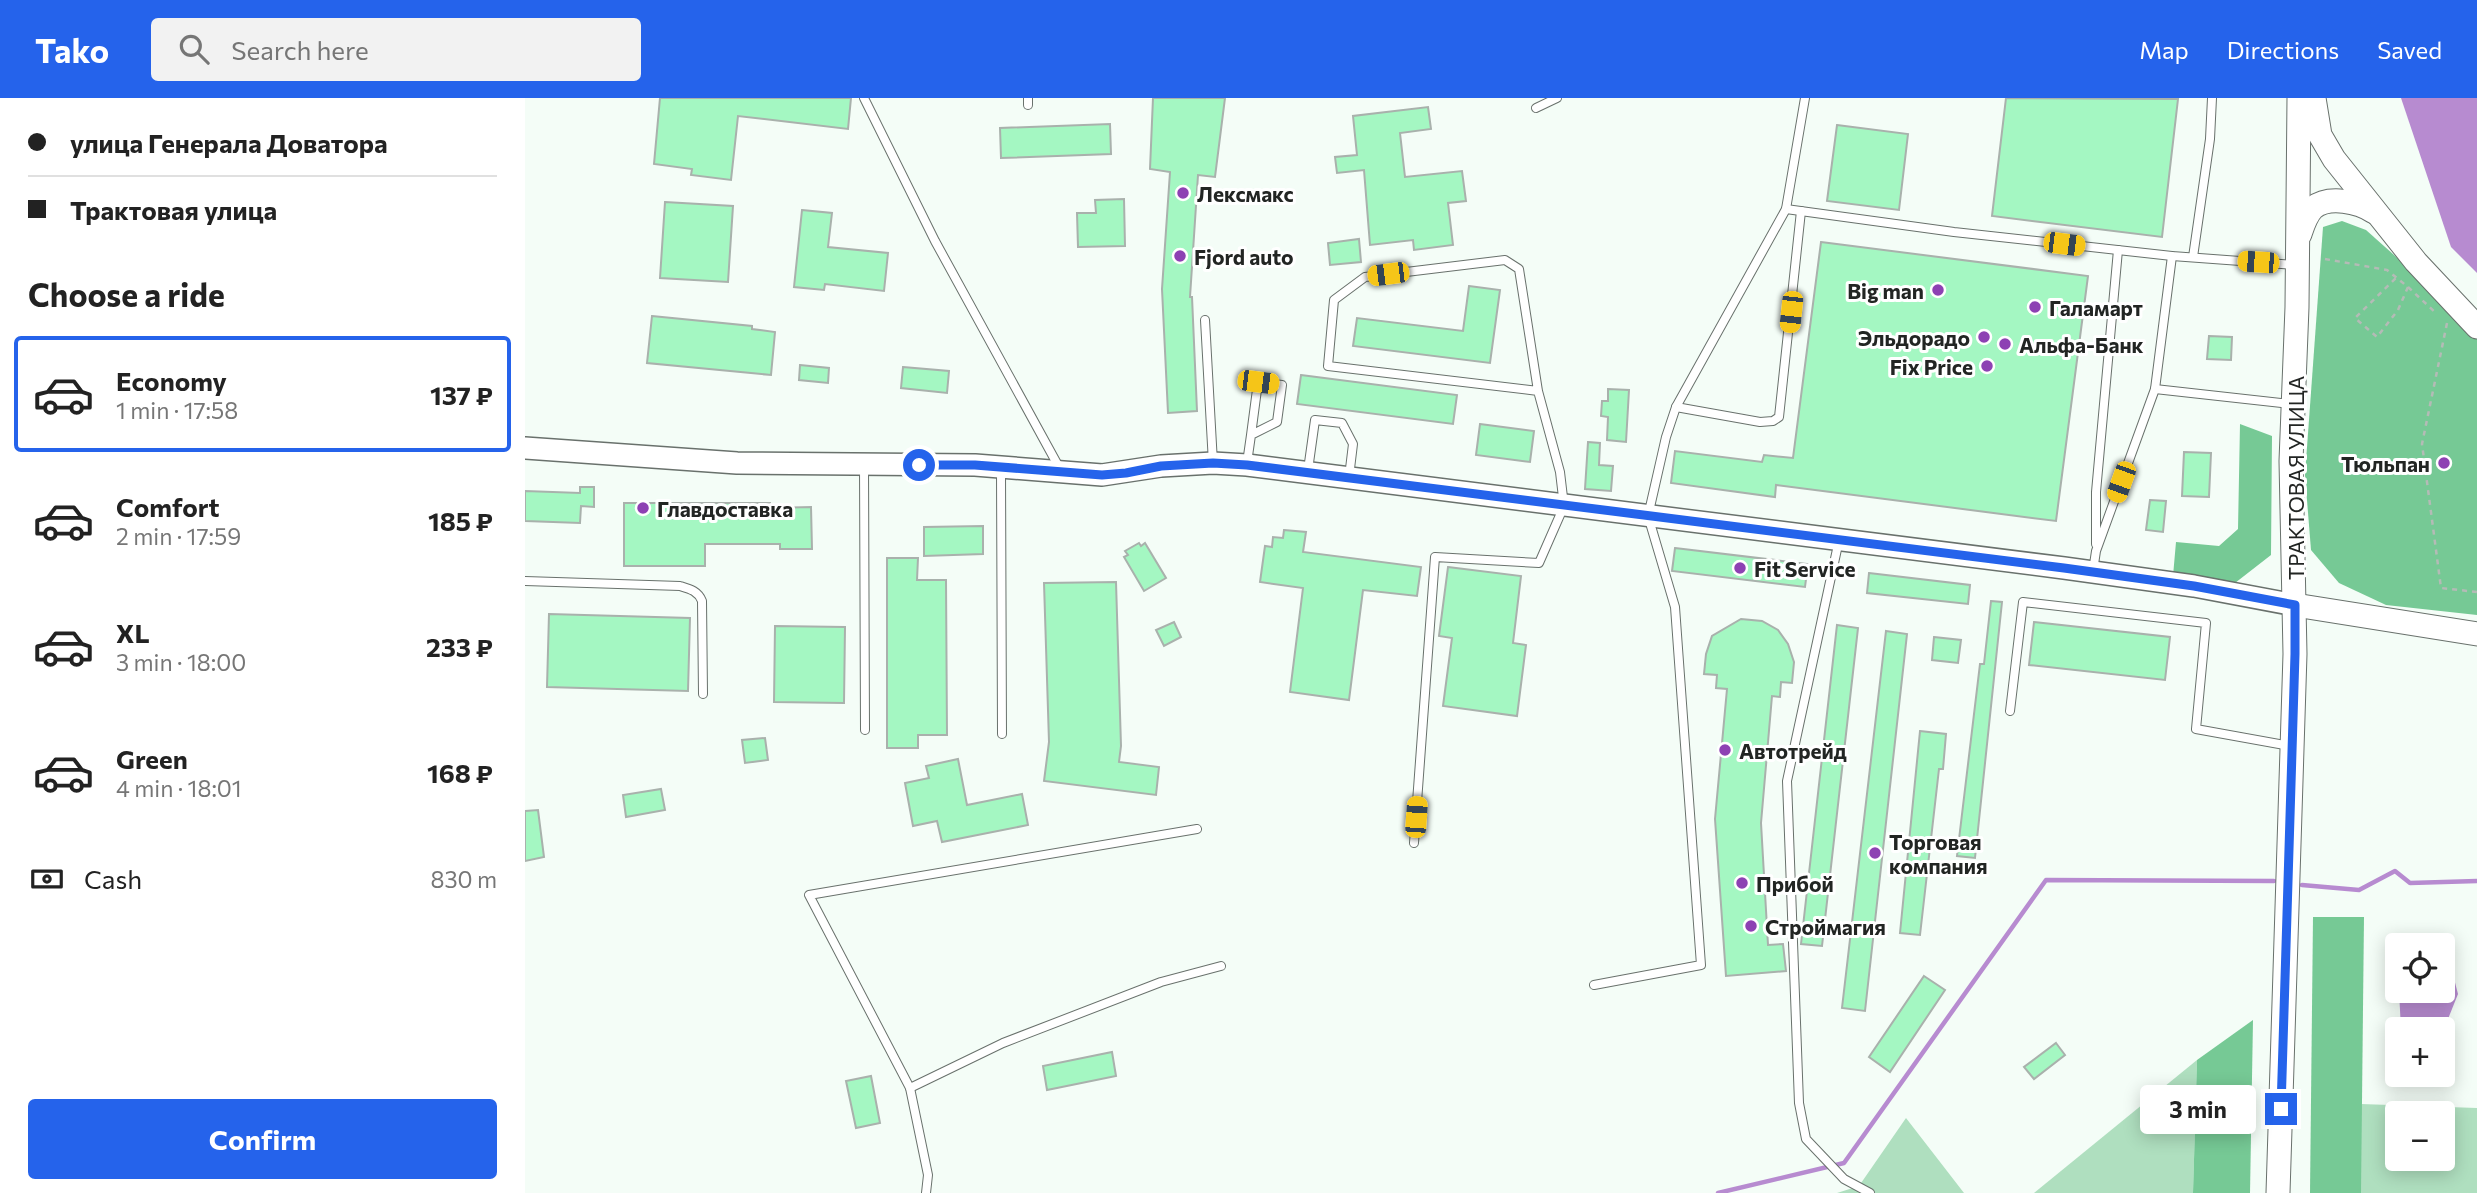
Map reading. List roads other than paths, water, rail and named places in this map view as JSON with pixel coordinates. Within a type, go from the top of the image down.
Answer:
[{"type":"main road","points":[[2301,99],[2316,120],[2324,143],[2374,212],[2477,327]]},
{"type":"main road","name":"ТРАКТОВАЯ УЛИЦА","points":[[2278,1193],[2295,605],[2291,461],[2301,99]]},
{"type":"main road","points":[[2297,254],[2307,215],[2320,204],[2328,201],[2348,202],[2374,212]]},
{"type":"main road","points":[[2295,605],[2477,634]]},
{"type":"street","points":[[525,448],[737,464],[975,465],[1102,475],[1161,466],[1213,463],[1247,465],[2194,586],[2295,605]]},
{"type":"lane","points":[[864,98],[935,241],[1061,472]]},
{"type":"lane","points":[[1536,108],[1557,98]]},
{"type":"lane","points":[[1594,985],[1701,965],[1675,607],[1648,516],[1666,437],[1676,407],[1786,209],[1805,98]]},
{"type":"lane","points":[[2193,257],[2210,139],[2212,98]]},
{"type":"lane","points":[[1786,209],[2172,256],[2297,254]]},
{"type":"lane","points":[[1676,407],[1760,422],[1773,421],[1779,416],[1801,211]]},
{"type":"lane","points":[[2096,551],[2096,492],[2118,250]]},
{"type":"lane","points":[[2092,573],[2096,551],[2155,389],[2172,256]]},
{"type":"lane","points":[[1414,843],[1435,557],[1539,563],[1565,506],[1560,472],[1538,391],[1519,269],[1505,260],[1365,277],[1334,300],[1328,366],[1538,391]]},
{"type":"lane","points":[[1205,320],[1213,463]]},
{"type":"lane","points":[[1247,465],[1258,382],[1282,385],[1277,422],[1251,435]]},
{"type":"lane","points":[[2155,389],[2293,404]]},
{"type":"lane","points":[[1308,473],[1315,421],[1342,423],[1353,444],[1349,479]]},
{"type":"lane","points":[[864,464],[865,730]]},
{"type":"lane","points":[[1001,467],[1002,734]]},
{"type":"lane","points":[[1839,540],[1787,780],[1799,1103],[1806,1139],[1844,1179],[1870,1193]]},
{"type":"lane","points":[[525,581],[680,586],[692,590],[702,601],[703,694]]},
{"type":"lane","points":[[2010,712],[2023,602],[2206,623],[2196,729],[2292,747]]},
{"type":"lane","points":[[926,1193],[928,1175],[910,1088],[809,895],[1197,829]]},
{"type":"lane","points":[[910,1088],[1003,1043],[1161,982],[1221,966]]},
{"type":"waterway","points":[[2302,885],[2359,890],[2395,871],[2410,883],[2477,881]]},
{"type":"waterway","points":[[1718,1193],[1844,1163],[2046,880],[2274,881]]},
{"type":"place","name":"Лексмакс","points":[[1183,193]]},
{"type":"place","name":"Fjord auto","points":[[1180,256]]},
{"type":"place","name":"Big man","points":[[1938,290]]},
{"type":"place","name":"Галамарт","points":[[2035,307]]},
{"type":"place","name":"Эльдорадо","points":[[1984,337]]},
{"type":"place","name":"Альфа-Банк","points":[[2005,344]]},
{"type":"place","name":"Fix Price","points":[[1987,366]]},
{"type":"place","name":"Тюльпан","points":[[2444,463]]},
{"type":"place","name":"Главдоставка","points":[[643,508]]},
{"type":"place","name":"Fit Service","points":[[1740,568]]},
{"type":"place","name":"Автотрейд","points":[[1725,750]]},
{"type":"place","name":"Торговая компания","points":[[1875,853]]},
{"type":"place","name":"Прибой","points":[[1742,883]]},
{"type":"place","name":"Строймагия","points":[[1751,926]]}]
